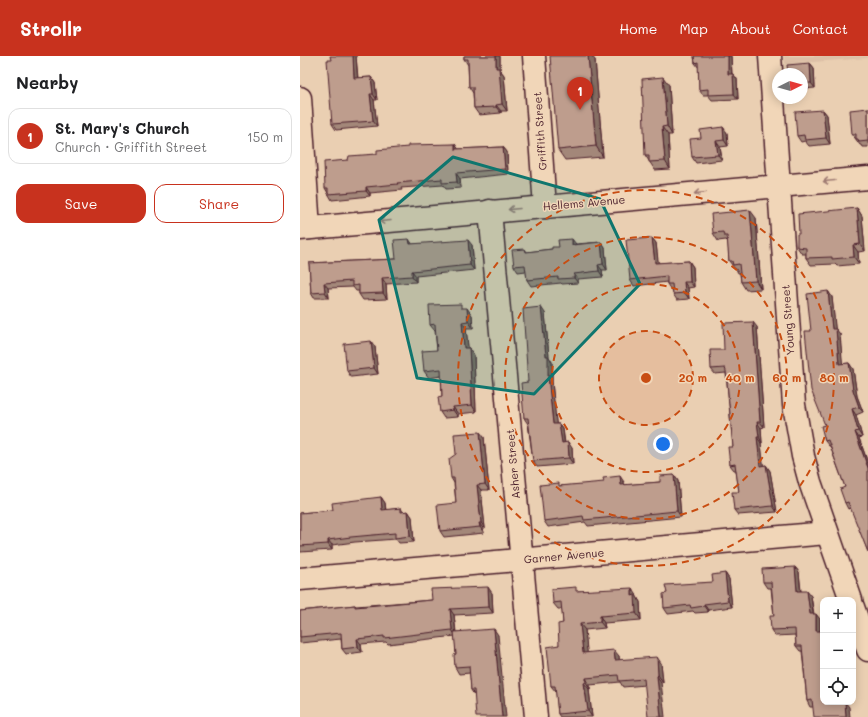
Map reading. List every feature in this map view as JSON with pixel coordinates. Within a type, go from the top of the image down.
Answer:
[{"type":"street","name":"Griffith Street","points":[[534,56],[545,207]]},
{"type":"street","name":"Young Street","points":[[770,56],[794,405],[803,456],[827,533],[850,597]]},
{"type":"street","points":[[300,98],[304,228]]},
{"type":"street","name":"Hellems Avenue","points":[[304,228],[868,178]]},
{"type":"street","name":"Asher Street","points":[[490,212],[536,717]]},
{"type":"street","name":"Garner Avenue","points":[[300,579],[827,533]]},
{"type":"street","points":[[856,616],[868,650]]},
{"type":"highlighted area","points":[[453,157],[600,199],[640,284],[534,394],[417,378],[379,220]]},
{"type":"shaded area","points":[[784,56],[868,56],[868,58],[785,64]]},
{"type":"building","points":[[330,56],[353,56],[354,78],[371,77],[373,94],[370,94],[373,121],[332,124],[327,60],[331,60]]},
{"type":"building","points":[[464,56],[496,56],[496,68],[499,68],[502,104],[496,105],[496,107],[474,108],[473,87],[469,87],[468,59],[464,59]]},
{"type":"building","points":[[550,56],[588,56],[596,146],[558,150]]},
{"type":"building","points":[[694,56],[728,56],[728,74],[733,74],[734,94],[708,95],[708,89],[699,90],[698,62],[695,63]]},
{"type":"building","points":[[810,63],[811,83],[808,83],[808,68],[787,68],[787,65]]},
{"type":"building","points":[[663,77],[667,126],[662,127],[665,161],[649,162],[649,155],[645,155],[642,79]]},
{"type":"building","points":[[868,108],[868,141],[859,142],[858,139],[856,139],[856,134],[852,134],[850,110]]},
{"type":"building","points":[[823,110],[826,138],[805,140],[804,135],[797,136],[795,112]]},
{"type":"building","points":[[723,127],[724,140],[716,141],[718,155],[692,157],[690,139],[701,138],[700,130]]},
{"type":"building","points":[[455,144],[455,149],[503,147],[505,169],[456,173],[457,182],[442,183],[442,179],[397,183],[398,184],[366,187],[366,191],[328,194],[328,188],[325,188],[324,162],[348,160],[349,156],[377,154],[377,150],[408,147],[408,145]]},
{"type":"building","points":[[857,208],[860,244],[853,245],[854,257],[832,259],[832,257],[806,258],[806,248],[797,247],[797,234],[799,234],[798,214]]},
{"type":"building","points":[[750,210],[756,281],[741,282],[739,264],[733,265],[732,261],[729,261],[727,236],[724,236],[723,232],[713,233],[711,214]]},
{"type":"building","points":[[652,238],[655,263],[689,261],[690,282],[684,282],[685,293],[673,294],[672,284],[667,284],[667,276],[630,280],[626,240]]},
{"type":"building","points":[[409,239],[410,244],[468,240],[470,265],[412,271],[412,276],[382,278],[383,293],[359,294],[359,285],[352,286],[352,281],[324,283],[325,292],[311,293],[309,263],[396,259],[394,240]]},
{"type":"building","points":[[572,239],[572,245],[601,242],[603,264],[598,265],[599,271],[574,274],[574,278],[558,279],[558,277],[527,280],[525,265],[514,266],[512,250],[525,249],[526,252],[552,249],[552,247],[559,247],[558,240]]},
{"type":"building","points":[[828,291],[832,329],[836,329],[839,364],[849,363],[853,390],[859,407],[852,409],[858,431],[855,432],[868,468],[868,552],[848,502],[845,503],[840,489],[845,487],[828,440],[825,441],[821,426],[825,425],[811,390],[805,331],[811,331],[807,294]]},
{"type":"building","points":[[461,304],[461,308],[467,308],[468,321],[462,322],[464,348],[469,348],[472,405],[453,407],[453,410],[440,412],[438,397],[442,396],[441,369],[424,371],[422,351],[437,350],[435,324],[430,325],[429,305]]},
{"type":"building","points":[[541,307],[546,356],[548,356],[548,376],[553,424],[559,424],[562,443],[568,442],[569,458],[533,461],[528,418],[524,418],[521,383],[528,382],[523,309]]},
{"type":"building","points":[[753,322],[760,422],[757,422],[759,437],[757,437],[760,466],[766,465],[773,506],[734,510],[732,492],[739,492],[735,464],[730,465],[728,447],[733,447],[726,371],[725,368],[711,369],[710,350],[724,350],[723,323]]},
{"type":"building","points":[[371,341],[374,368],[347,371],[344,344]]},
{"type":"building","points":[[480,432],[485,484],[477,485],[481,523],[479,523],[480,527],[440,531],[437,505],[456,503],[454,478],[451,478],[449,459],[456,454],[454,434]]},
{"type":"building","points":[[674,475],[677,511],[584,520],[583,516],[544,521],[540,485],[559,483],[559,486],[604,482],[603,478],[620,476],[621,485],[660,482],[660,476]]},
{"type":"building","points":[[381,497],[382,510],[401,508],[401,512],[408,511],[410,536],[395,538],[395,533],[351,537],[328,540],[328,544],[300,546],[300,513],[333,510],[332,503]]},
{"type":"building","points":[[795,567],[797,591],[807,591],[810,614],[816,614],[816,631],[820,631],[820,705],[845,705],[846,717],[814,717],[812,700],[807,701],[802,646],[796,646],[795,629],[771,630],[770,616],[774,616],[771,582],[763,582],[762,569]]},
{"type":"building","points":[[725,573],[728,601],[704,604],[704,606],[691,608],[690,605],[664,608],[663,594],[667,593],[665,585],[713,582],[712,575]]},
{"type":"building","points":[[488,587],[489,607],[450,609],[452,630],[384,638],[384,636],[357,639],[358,647],[342,649],[341,633],[300,637],[300,611],[355,605],[355,607],[432,600],[431,589]]},
{"type":"building","points":[[576,587],[576,591],[632,588],[632,596],[635,595],[636,613],[600,616],[600,622],[580,624],[583,653],[614,650],[615,660],[657,657],[657,676],[661,717],[648,717],[644,679],[619,681],[618,675],[586,678],[586,682],[584,683],[588,711],[558,714],[555,686],[551,686],[547,647],[559,645],[558,624],[563,623],[561,602],[553,603],[552,589]]},
{"type":"building","points":[[494,629],[502,717],[476,717],[474,690],[471,690],[469,666],[455,667],[454,655],[456,654],[454,632]]},
{"type":"place","name":"St. Mary's Church","points":[[580,110]]}]
